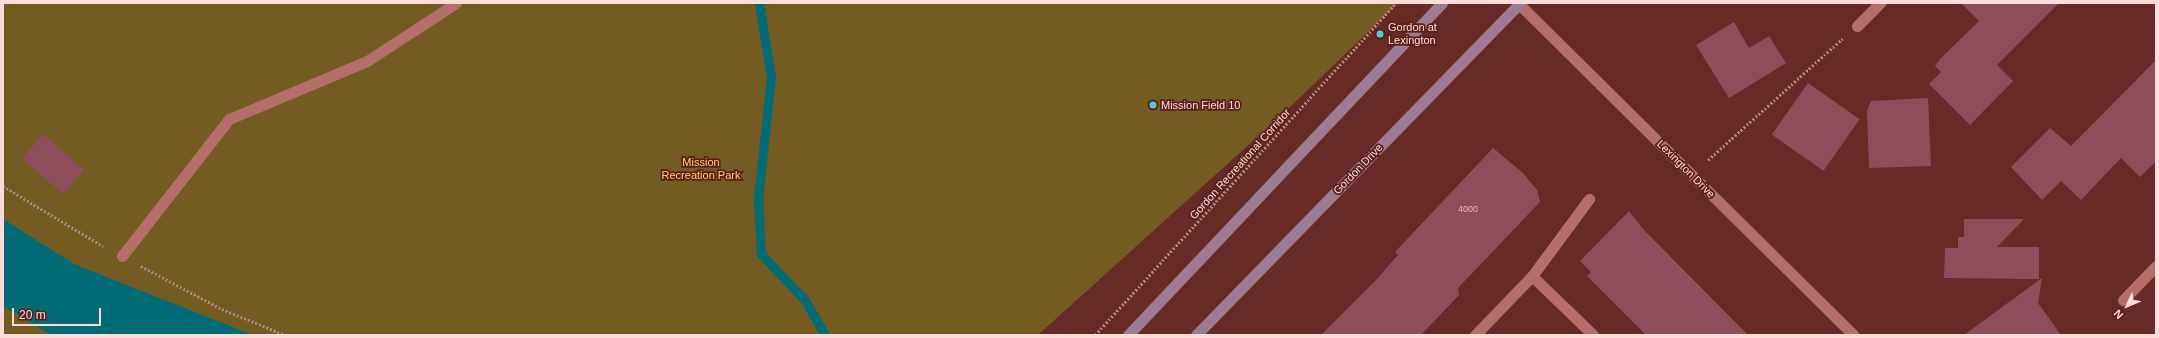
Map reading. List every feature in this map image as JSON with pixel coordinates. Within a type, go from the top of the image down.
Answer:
[{"type":"main road","points":[[1128,335],[1442,3]]},
{"type":"main road","name":"Gordon Drive","points":[[1196,335],[1519,3]]},
{"type":"street","points":[[122,256],[229,118],[367,62],[456,3]]},
{"type":"street","name":"Lexington Drive","points":[[1519,3],[1854,335]]},
{"type":"street","points":[[1857,26],[1880,3]]},
{"type":"street","points":[[1476,335],[1532,276],[1589,199]]},
{"type":"street","points":[[2123,300],[2156,266]]},
{"type":"street","points":[[1532,276],[1593,335]]},
{"type":"path","name":"Gordon Recreational Corridor","points":[[1095,335],[1396,3]]},
{"type":"path","points":[[1691,175],[1857,26]]},
{"type":"green space","name":"Mission Recreation Park","points":[[3,3],[1398,3],[1285,112],[1038,335],[3,335]]},
{"type":"water","points":[[3,219],[74,264],[253,335],[51,335],[3,306]]},
{"type":"building","points":[[1961,3],[2059,3],[1997,65],[2013,81],[1970,125],[1929,84],[1941,72],[1935,66],[1940,59],[1979,21]]},
{"type":"building","points":[[1734,22],[1749,48],[1769,36],[1786,63],[1729,98],[1696,45]]},
{"type":"building","points":[[2156,60],[2156,161],[2140,177],[2121,158],[2081,200],[2061,181],[2042,200],[2011,167],[2050,128],[2071,146]]},
{"type":"building","points":[[1808,83],[1860,119],[1823,171],[1772,135]]},
{"type":"building","points":[[1928,98],[1931,166],[1869,168],[1867,111],[1871,101]]},
{"type":"building","points":[[43,134],[85,170],[64,194],[22,158]]},
{"type":"building","points":[[1493,148],[1523,173],[1537,190],[1540,202],[1458,288],[1459,295],[1421,335],[1321,335],[1375,281],[1398,255],[1395,252]]},
{"type":"building","points":[[1629,211],[1645,231],[1748,335],[1646,335],[1587,276],[1591,272],[1580,261]]},
{"type":"building","points":[[1964,219],[2024,219],[1997,247],[2039,247],[2039,279],[1944,278],[1945,248],[1958,248],[1958,237],[1964,237]]},
{"type":"building","points":[[2042,278],[2038,303],[2061,335],[1964,335]]},
{"type":"waterway","points":[[759,3],[771,77],[758,199],[761,254],[805,300],[825,335]]},
{"type":"place","name":"Gordon at Lexington","points":[[1380,34]]},
{"type":"place","name":"Mission Field 10","points":[[1153,105]]}]
